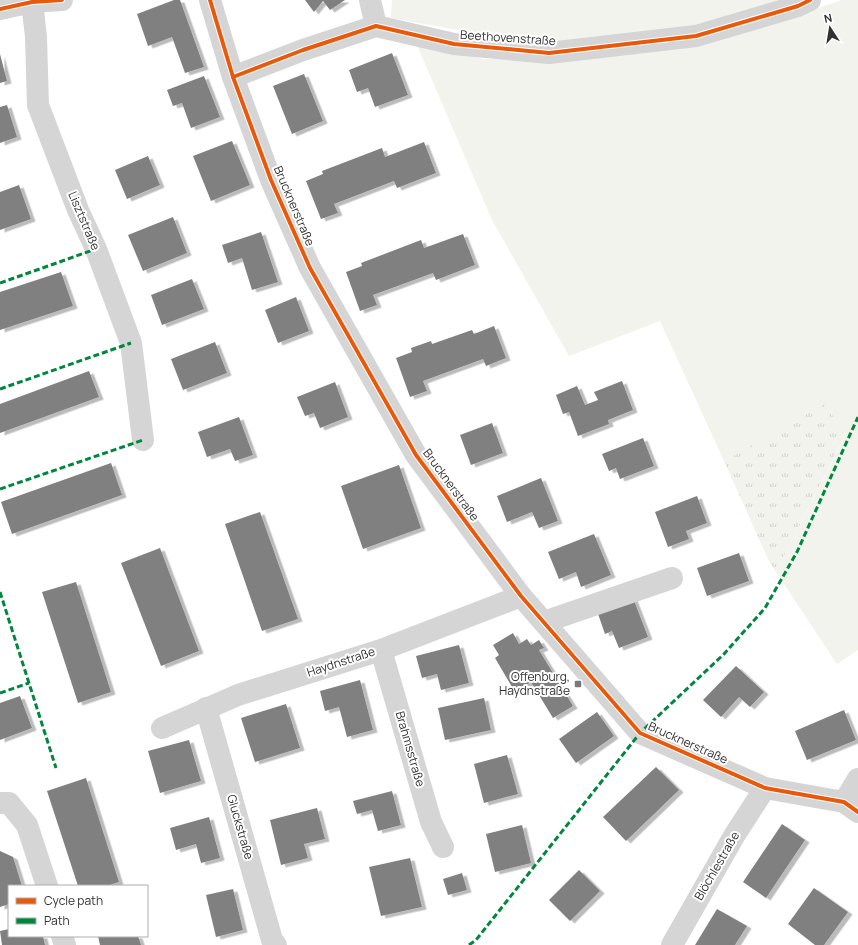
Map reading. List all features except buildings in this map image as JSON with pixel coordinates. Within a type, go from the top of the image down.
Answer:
[{"type":"street","points":[[0,9],[32,2],[62,0]]},
{"type":"street","name":"Brucknerstraße","points":[[210,0],[233,77],[271,180],[310,268],[416,455],[521,596],[640,733],[765,788],[851,807]]},
{"type":"street","points":[[233,77],[303,50],[376,26],[370,0]]},
{"type":"street","name":"Beethovenstraße","points":[[376,26],[454,44],[549,53],[696,36],[798,6],[810,0]]},
{"type":"street","name":"Lisztstraße","points":[[32,2],[36,37],[38,105],[78,210],[96,249],[131,343],[143,440]]},
{"type":"street","points":[[544,622],[672,578]]},
{"type":"street","name":"Haydnstraße","points":[[162,728],[206,708],[238,696],[381,650],[521,596]]},
{"type":"street","name":"Brahmsstraße","points":[[381,650],[432,822],[443,847]]},
{"type":"street","name":"Gluckstraße","points":[[206,708],[272,940],[276,945]]},
{"type":"street","points":[[851,807],[858,779]]},
{"type":"street","name":"Blöchlestraße","points":[[672,945],[734,836],[765,788]]},
{"type":"street","points":[[0,803],[9,803],[27,825],[47,885]]},
{"type":"green space","points":[[392,0],[786,0],[685,30],[579,42],[497,37],[391,18]]},
{"type":"green space","points":[[842,0],[858,0],[858,650],[837,664],[776,572],[846,435],[825,404],[724,461],[660,321],[569,356],[492,220],[417,45],[413,41],[484,59],[587,59],[767,25]]},
{"type":"green space","points":[[825,403],[846,434],[776,572],[769,561],[724,461]]},
{"type":"marked path","points":[[0,283],[96,249]]},
{"type":"marked path","points":[[0,389],[131,343]]},
{"type":"marked path","points":[[469,945],[476,940],[640,733],[724,654],[765,608],[797,552],[858,417]]},
{"type":"marked path","points":[[0,489],[143,440]]},
{"type":"marked path","points":[[0,592],[56,768]]},
{"type":"marked path","points":[[0,693],[29,683]]},
{"type":"cycle path","points":[[0,9],[32,2],[62,0]]},
{"type":"cycle path","points":[[210,0],[233,77],[271,180],[310,268],[416,455],[521,596],[640,733],[765,788],[844,802],[858,812]]},
{"type":"cycle path","points":[[233,77],[303,50],[376,26],[454,44],[549,53],[696,36],[798,6],[810,0]]},
{"type":"place","name":"Offenburg, Haydnstraße","points":[[578,684]]}]
